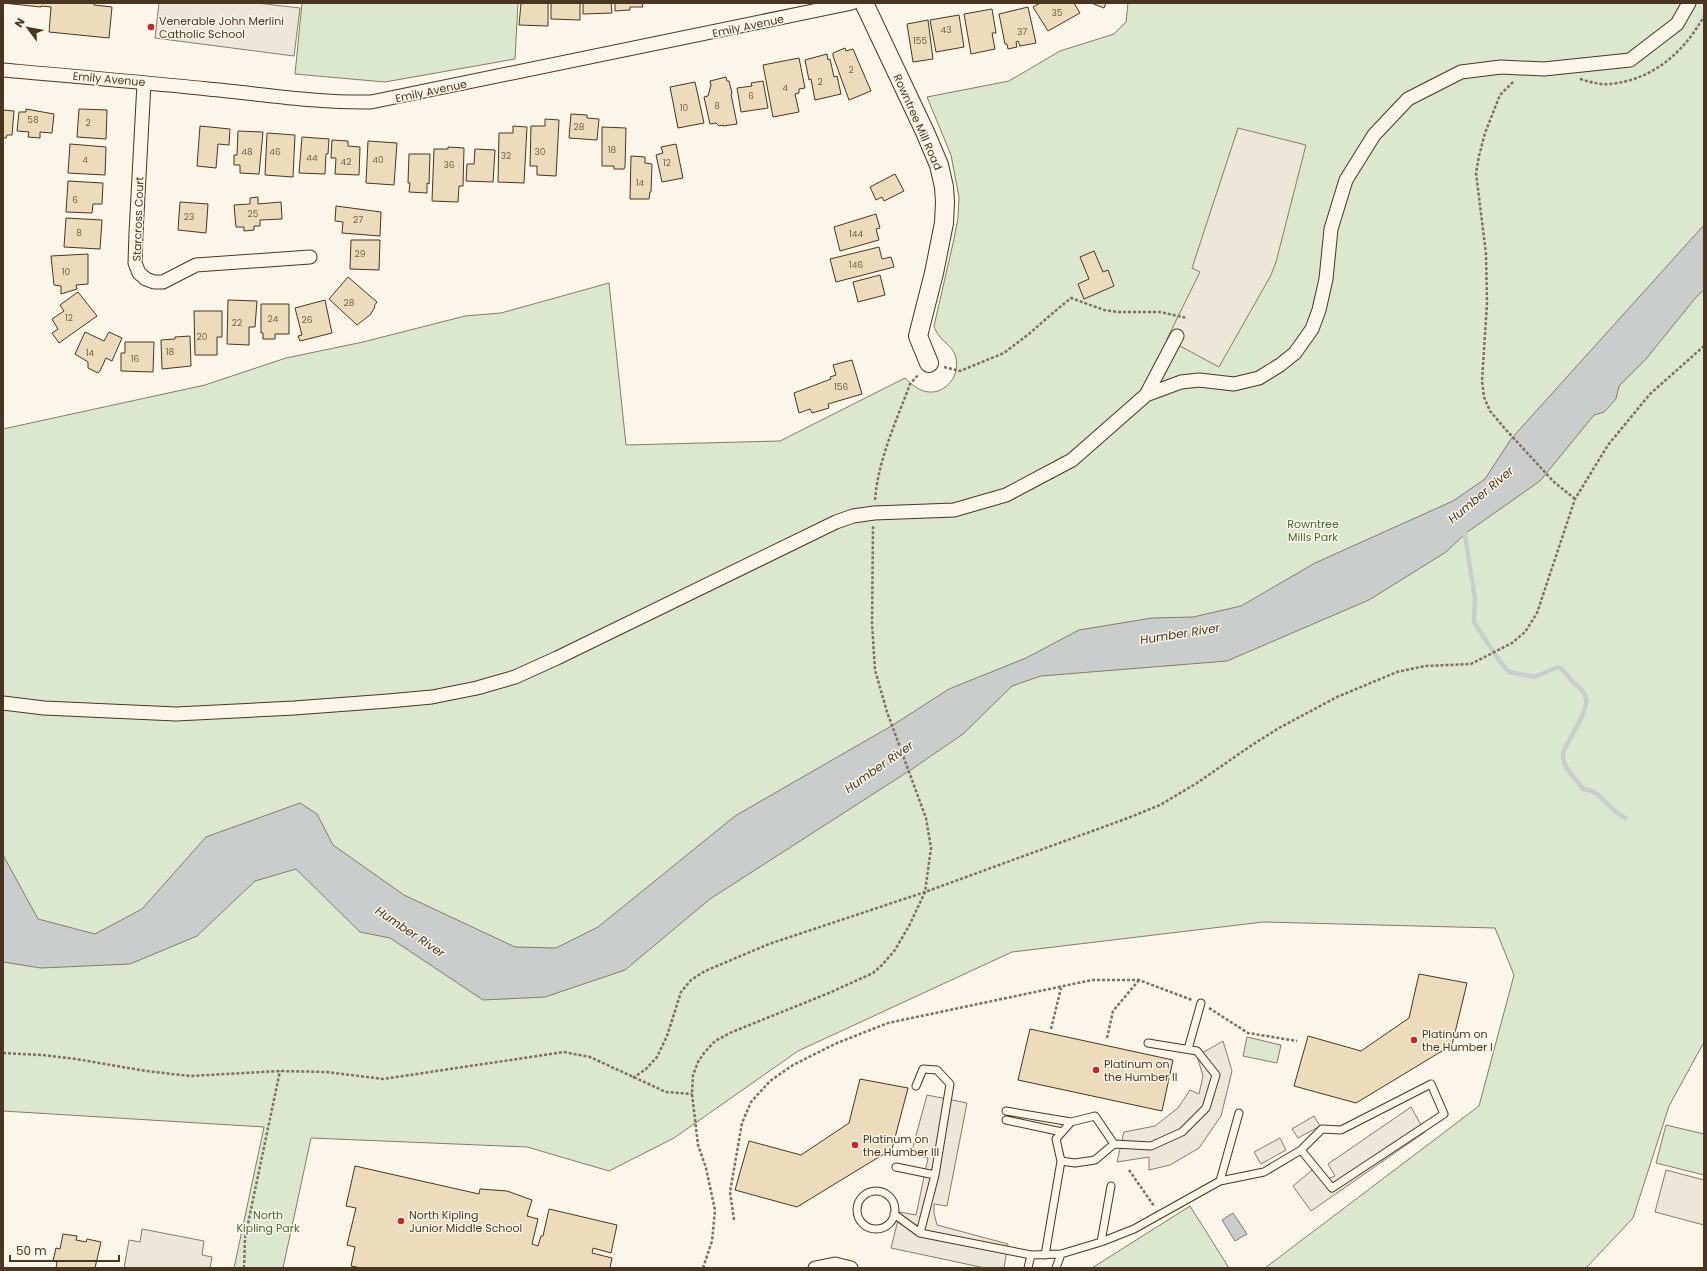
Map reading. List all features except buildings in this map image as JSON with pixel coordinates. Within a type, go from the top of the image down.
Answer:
[{"type":"street","name":"Emily Avenue","points":[[3,70],[353,103],[371,102],[834,8],[852,3]]},
{"type":"street","name":"Rowntree Mill Road","points":[[864,3],[925,132],[939,165],[944,186],[944,223],[934,273],[918,336],[929,363]]},
{"type":"street","points":[[3,703],[44,708],[176,714],[294,708],[388,701],[432,697],[477,688],[515,677],[557,658],[836,522],[853,516],[874,513],[954,510],[1006,495],[1072,460],[1146,396],[1181,382],[1199,380],[1234,384],[1259,378],[1280,365],[1295,353],[1312,329],[1319,310],[1326,280],[1331,230],[1346,180],[1374,135],[1408,99],[1461,72],[1501,67],[1544,69],[1630,60],[1677,24],[1689,3]]},
{"type":"street","name":"Starcross Court","points":[[144,83],[135,262],[139,273],[146,279],[154,282],[163,282],[196,264],[310,257]]},
{"type":"street","points":[[1146,396],[1177,336]]},
{"type":"street","points":[[815,1268],[835,1264],[851,1268]]},
{"type":"lane","points":[[1188,1049],[1201,1003]]},
{"type":"lane","points":[[1061,1161],[1076,1163],[1095,1160],[1114,1144],[1151,1146],[1182,1132],[1206,1108],[1216,1075],[1197,1051],[1148,1043]]},
{"type":"lane","points":[[916,1086],[923,1069],[937,1070],[950,1084],[935,1175],[920,1233]]},
{"type":"lane","points":[[894,1214],[920,1233],[1031,1255],[1061,1254],[1101,1242],[1134,1228],[1220,1181],[1264,1172],[1301,1150],[1322,1129],[1341,1130],[1430,1084],[1444,1114],[1332,1188],[1301,1150]]},
{"type":"lane","points":[[1006,1111],[1071,1122],[1095,1116],[1114,1144]]},
{"type":"lane","points":[[1220,1181],[1239,1113]]},
{"type":"lane","points":[[1006,1120],[1062,1132]]},
{"type":"lane","points":[[1045,1255],[1061,1161],[1056,1139],[1071,1122]]},
{"type":"lane","points":[[896,1167],[935,1175]]},
{"type":"lane","points":[[1101,1242],[1110,1186]]},
{"type":"lane","points":[[879,1191],[891,1199],[894,1206],[894,1214],[892,1220],[886,1225],[880,1228],[872,1228],[866,1226],[860,1221],[857,1214],[857,1205],[865,1195],[871,1192],[879,1191]]},
{"type":"lane","points":[[1056,1268],[1061,1254]]},
{"type":"lane","points":[[1028,1268],[1031,1255]]},
{"type":"path","points":[[1518,78],[1508,85],[1500,95],[1485,133],[1476,173],[1486,254],[1487,304],[1482,381],[1484,397],[1490,411],[1507,431],[1554,482],[1575,499]]},
{"type":"path","points":[[874,505],[878,475],[910,384],[929,363],[960,371],[1004,353],[1071,298],[1104,310],[1118,312],[1160,312],[1187,318]]},
{"type":"path","points":[[633,1078],[646,1069],[657,1057],[667,1036],[681,992],[691,980],[705,971],[769,944],[925,892],[1160,805],[1197,783],[1278,728],[1336,698],[1397,672],[1425,666],[1471,664],[1512,643],[1525,632],[1537,613],[1575,499],[1608,446],[1650,394],[1704,346]]},
{"type":"path","points":[[703,1268],[712,1241],[715,1210],[706,1168],[698,1145],[692,1094],[693,1076],[698,1062],[715,1041],[732,1032],[829,993],[873,973],[895,950],[910,924],[925,892],[931,848],[926,818],[887,712],[875,670],[872,649],[874,523]]},
{"type":"path","points":[[734,1220],[730,1192],[742,1123],[751,1102],[770,1080],[787,1068],[837,1043],[888,1023],[1061,988],[1092,980],[1139,980],[1201,1003],[1248,1033],[1297,1041]]},
{"type":"path","points":[[1106,1038],[1113,1011],[1139,980]]},
{"type":"path","points":[[1051,1029],[1061,988]]},
{"type":"path","points":[[3,1054],[42,1055],[76,1059],[146,1071],[190,1076],[280,1071],[327,1072],[383,1079],[564,1052],[590,1057],[666,1092],[692,1094]]},
{"type":"path","points":[[244,1268],[245,1238],[280,1071]]},
{"type":"path","points":[[1129,1170],[1160,1214]]},
{"type":"green space","points":[[302,3],[518,3],[515,59],[385,82],[295,74]]},
{"type":"green space","name":"Rowntree Mills Park","points":[[1128,3],[1704,3],[1704,1042],[1669,1106],[1633,1218],[1586,1268],[1265,1268],[1479,1106],[1514,975],[1495,928],[1263,922],[1012,952],[798,1051],[674,1138],[609,1171],[527,1147],[311,1138],[283,1268],[234,1268],[264,1127],[3,1111],[3,429],[205,385],[286,358],[363,342],[465,316],[501,313],[609,283],[626,445],[780,441],[905,378],[916,387],[924,391],[933,392],[941,390],[952,380],[957,364],[953,351],[937,332],[934,326],[954,239],[958,218],[959,197],[951,155],[927,97],[1009,81],[1060,51],[1114,34],[1126,22]]},
{"type":"green space","points":[[1247,1037],[1281,1045],[1277,1063],[1243,1056]]},
{"type":"green space","points":[[1666,1125],[1704,1134],[1704,1175],[1656,1163]]},
{"type":"green space","points":[[1190,1206],[1229,1268],[1092,1268]]},
{"type":"shaded area","points":[[159,3],[257,3],[300,8],[294,56],[155,38]]},
{"type":"shaded area","points":[[1238,128],[1306,145],[1276,262],[1271,275],[1219,367],[1167,339],[1200,272],[1192,268]]},
{"type":"shaded area","points":[[1223,1041],[1232,1071],[1221,1116],[1199,1148],[1170,1165],[1149,1170],[1149,1157],[1117,1162],[1124,1132],[1155,1126],[1178,1108],[1190,1090],[1199,1094],[1203,1076],[1197,1056]]},
{"type":"shaded area","points":[[927,1095],[967,1103],[947,1206],[934,1204],[934,1213],[937,1225],[1008,1244],[1004,1268],[985,1268],[891,1248],[900,1212],[916,1215],[928,1158],[911,1154]]},
{"type":"shaded area","points":[[1411,1107],[1425,1132],[1311,1211],[1293,1186],[1317,1166],[1328,1179],[1335,1176],[1328,1164]]},
{"type":"shaded area","points":[[1314,1116],[1320,1126],[1298,1138],[1292,1129]]},
{"type":"shaded area","points":[[1280,1138],[1286,1150],[1261,1164],[1254,1152]]},
{"type":"shaded area","points":[[1666,1170],[1704,1180],[1704,1225],[1655,1212]]},
{"type":"shaded area","points":[[142,1229],[204,1241],[202,1255],[212,1257],[210,1268],[124,1268],[129,1240],[140,1242]]},
{"type":"water","name":"Humber River","points":[[1704,225],[1704,290],[1697,296],[1646,359],[1619,386],[1616,399],[1604,412],[1594,415],[1540,481],[1466,533],[1446,552],[1369,600],[1227,661],[1041,676],[1012,686],[963,734],[912,769],[710,899],[625,970],[545,997],[483,1000],[390,938],[360,932],[296,869],[255,881],[197,936],[130,964],[41,968],[3,962],[3,855],[38,919],[95,934],[142,909],[206,837],[300,803],[317,814],[333,845],[404,895],[515,947],[556,948],[598,927],[735,816],[893,725],[949,689],[1026,658],[1079,630],[1152,618],[1193,617],[1241,606],[1315,563],[1453,501],[1485,479],[1511,439]]},
{"type":"water","points":[[1233,1213],[1247,1234],[1235,1241],[1222,1220]]},
{"type":"waterway","points":[[1464,529],[1475,599],[1474,622],[1498,659],[1509,672],[1534,677],[1558,667],[1564,671],[1583,691],[1586,698],[1585,708],[1581,719],[1564,749],[1563,756],[1565,765],[1583,789],[1597,794],[1616,812],[1625,818]]},
{"type":"place","name":"Venerable John Merlini Catholic School","points":[[151,27]]},
{"type":"place","name":"Platinum on the Humber I","points":[[1414,1040]]},
{"type":"place","name":"Platinum on the Humber II","points":[[1096,1070]]},
{"type":"place","name":"Platinum on the Humber III","points":[[855,1145]]},
{"type":"place","name":"North Kipling Junior Middle School","points":[[401,1221]]},
{"type":"park label","name":"North Kipling Park","points":[[268,1221]]}]
